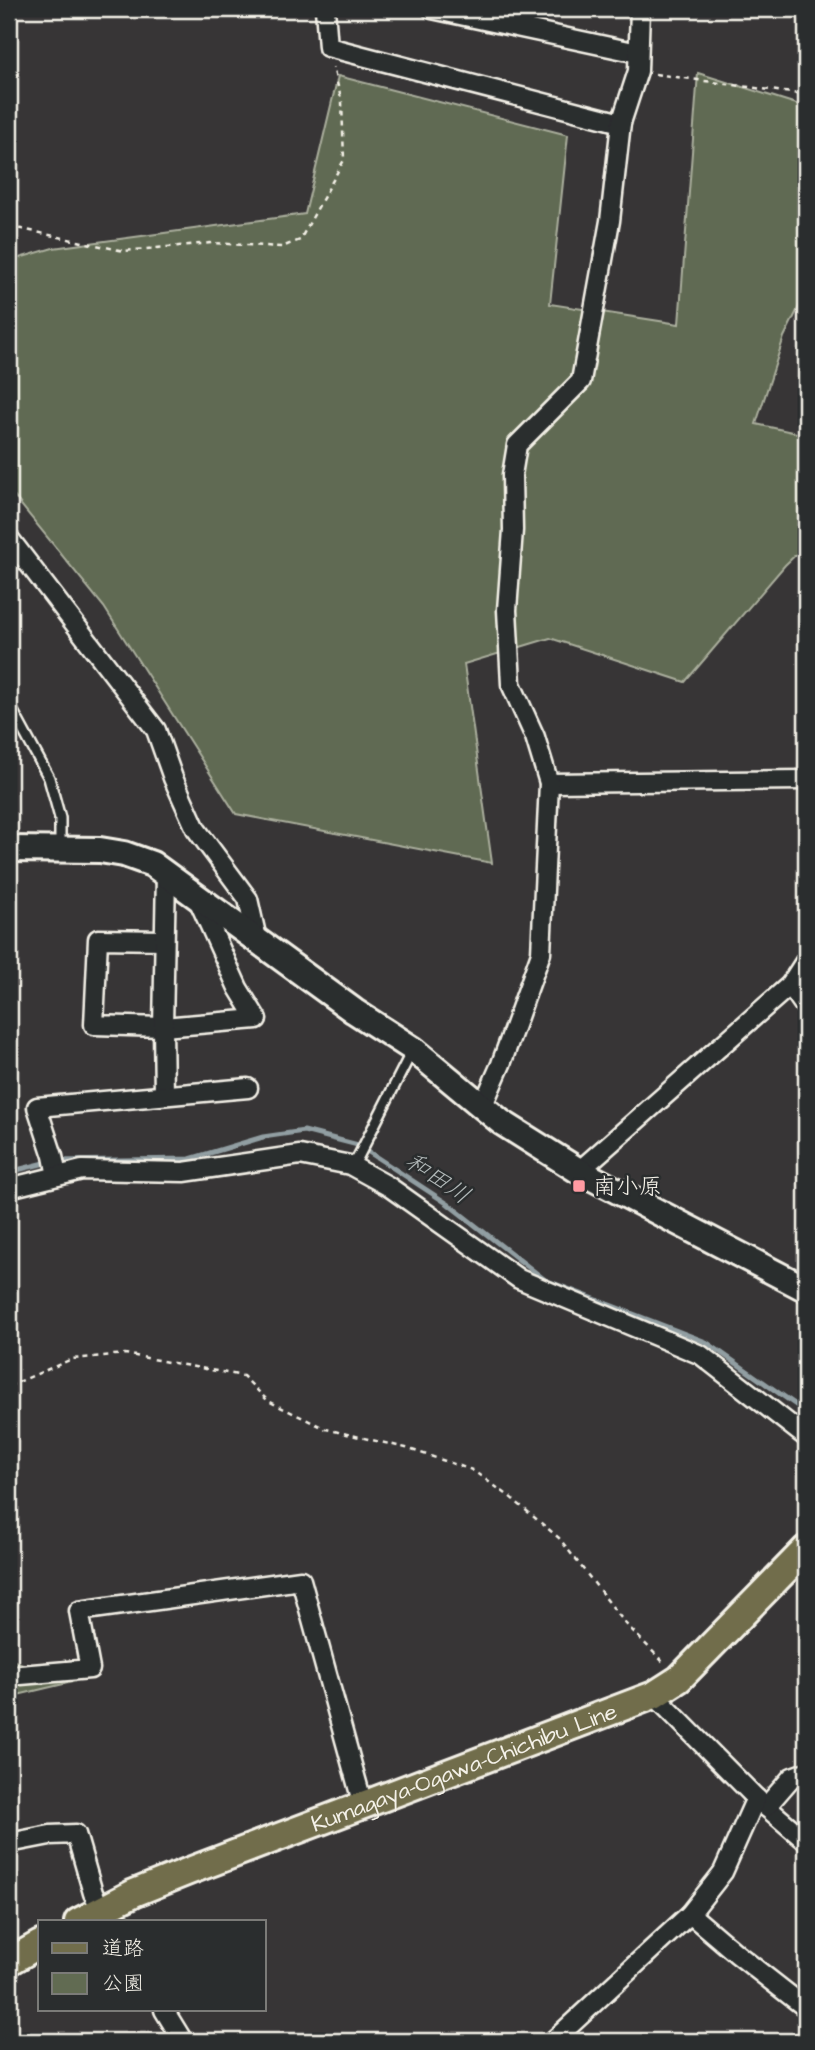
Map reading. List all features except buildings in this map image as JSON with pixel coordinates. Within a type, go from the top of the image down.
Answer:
[{"type":"main road","name":"Kumagaya-Ogawa-Chichibu Line","points":[[93,1917],[156,1884],[654,1695],[680,1679],[806,1549]]},
{"type":"main road","points":[[9,1962],[38,1945]]},
{"type":"street","points":[[326,9],[328,47],[621,123]]},
{"type":"street","points":[[432,9],[638,53]]},
{"type":"street","points":[[483,1105],[501,1064],[541,953],[549,783],[536,737],[511,684],[507,610],[513,530],[512,475],[517,445],[581,381],[610,221],[621,123],[638,72],[640,9]]},
{"type":"street","points":[[9,538],[156,730],[173,778],[196,829],[248,899],[257,939]]},
{"type":"street","points":[[549,783],[806,780]]},
{"type":"street","points":[[9,849],[100,850],[124,854],[152,864],[354,1011],[413,1049],[501,1122],[579,1171],[803,1283]]},
{"type":"street","points":[[164,1094],[166,874]]},
{"type":"street","points":[[164,940],[97,939],[94,1025],[163,1027],[257,1019],[238,988],[196,897]]},
{"type":"street","points":[[579,1171],[790,985],[806,960]]},
{"type":"street","points":[[790,985],[806,1008]]},
{"type":"street","points":[[57,1176],[37,1107],[248,1088]]},
{"type":"street","points":[[9,1188],[82,1170],[184,1172],[300,1155],[353,1167],[388,1186],[519,1279],[701,1355],[806,1437]]},
{"type":"street","points":[[9,1676],[90,1670],[79,1611],[301,1580],[363,1805]]},
{"type":"street","points":[[654,1695],[761,1803],[806,1841]]},
{"type":"street","points":[[553,2041],[690,1914],[723,1872],[761,1803],[792,1777],[806,1772]]},
{"type":"street","points":[[9,1843],[50,1835],[76,1834],[93,1893],[93,1917]]},
{"type":"street","points":[[690,1914],[806,2008]]},
{"type":"street","points":[[165,2011],[183,2041]]},
{"type":"lane","points":[[9,704],[50,778],[60,818],[60,849]]},
{"type":"lane","points":[[353,1167],[413,1049]]},
{"type":"path","points":[[9,228],[124,251],[211,243],[282,247],[300,240],[344,160],[342,102],[328,47]]},
{"type":"path","points":[[638,72],[806,94]]},
{"type":"path","points":[[9,1386],[72,1359],[125,1354],[243,1376],[268,1401],[326,1429],[406,1448],[472,1470],[509,1496],[559,1538],[625,1623],[680,1679]]},
{"type":"green space","points":[[698,73],[806,107],[806,293],[784,337],[756,424],[806,435],[806,545],[785,565],[685,682],[550,638],[464,664],[492,863],[236,814],[104,607],[9,490],[9,261],[53,248],[305,214],[338,76],[568,135],[550,304],[679,324]]},
{"type":"green space","points":[[9,1659],[72,1682],[9,1697]]},
{"type":"waterway","name":"和田川","points":[[9,1172],[53,1161],[190,1159],[263,1137],[304,1131],[358,1145],[448,1204],[545,1280],[706,1342],[806,1412]]},
{"type":"place","name":"南小原","points":[[579,1186]]}]
